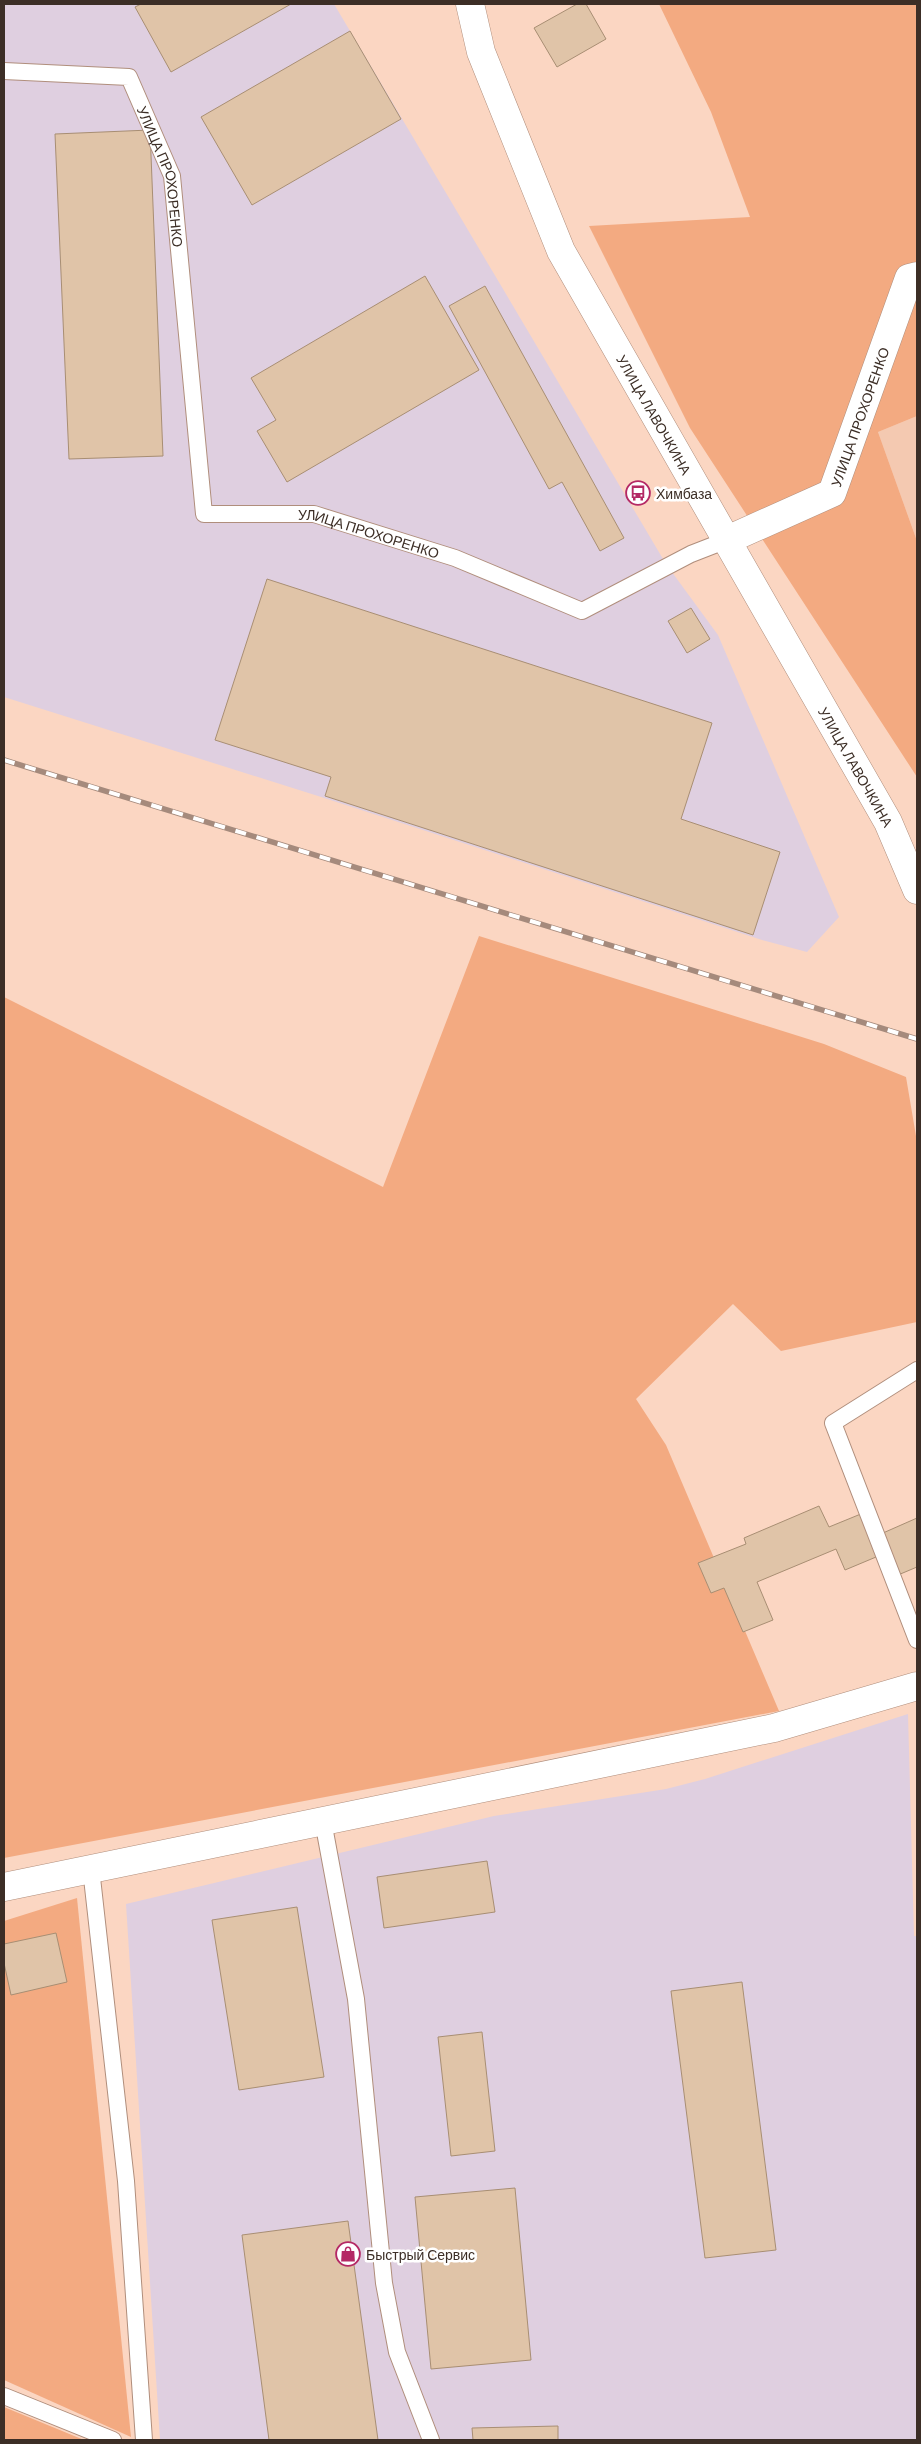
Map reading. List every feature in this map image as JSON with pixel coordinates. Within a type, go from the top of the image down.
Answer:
[{"type":"street","name":"УЛИЦА ЛАВОЧКИНА","points":[[470,4],[481,52],[562,251],[888,822],[917,890]]},
{"type":"street","name":"УЛИЦА ПРОХОРЕНКО","points":[[727,540],[832,494],[909,278],[917,276]]},
{"type":"street","points":[[4,1887],[774,1728],[917,1686]]},
{"type":"lane","name":"УЛИЦА ПРОХОРЕНКО","points":[[4,71],[129,77],[172,176],[204,514],[314,514],[455,558],[582,611],[690,554],[727,540]]},
{"type":"lane","points":[[917,1370],[833,1423],[917,1640]]},
{"type":"lane","points":[[323,1821],[356,1999],[384,2283],[397,2352],[431,2440]]},
{"type":"lane","points":[[92,1869],[126,2181],[144,2440]]},
{"type":"lane","points":[[4,2396],[113,2440]]},
{"type":"shaded area","name":"Химбаза","points":[[4,4],[334,4],[666,564],[718,635],[839,917],[807,952],[762,940],[318,796],[4,697]]},
{"type":"shaded area","points":[[659,4],[917,4],[917,416],[878,432],[917,541],[917,777],[690,428],[589,226],[750,217],[711,112]]},
{"type":"shaded area","points":[[917,416],[917,541],[878,432]]},
{"type":"shaded area","points":[[479,936],[824,1044],[906,1077],[917,1142],[917,1322],[781,1351],[733,1304],[636,1399],[666,1445],[779,1711],[4,1858],[4,997],[383,1187]]},
{"type":"shaded area","points":[[908,1714],[914,1936],[917,1936],[917,2440],[160,2440],[126,1904],[494,1816],[666,1789],[705,1779]]},
{"type":"shaded area","points":[[77,1898],[131,2437],[4,2380],[4,1921]]},
{"type":"shaded area","points":[[4,2407],[84,2440],[4,2440]]},
{"type":"building","points":[[141,4],[291,4],[171,72],[135,7]]},
{"type":"building","points":[[577,4],[586,4],[606,39],[557,67],[534,28]]},
{"type":"building","points":[[350,31],[401,119],[252,205],[201,117]]},
{"type":"building","points":[[150,130],[163,456],[69,459],[55,134]]},
{"type":"building","points":[[425,276],[479,370],[287,482],[257,431],[276,420],[251,378]]},
{"type":"building","points":[[485,286],[624,538],[600,551],[562,482],[549,489],[449,306]]},
{"type":"building","points":[[267,579],[712,723],[681,819],[780,852],[753,935],[325,796],[331,777],[215,740]]},
{"type":"building","points":[[691,608],[710,639],[687,653],[668,621]]},
{"type":"building","points":[[819,1506],[829,1527],[873,1509],[883,1533],[917,1518],[917,1567],[898,1575],[888,1552],[845,1570],[836,1549],[757,1582],[773,1620],[743,1632],[724,1588],[711,1593],[698,1563],[746,1544],[744,1538]]},
{"type":"building","points":[[487,1861],[495,1912],[384,1928],[377,1877]]},
{"type":"building","points":[[297,1907],[324,2077],[239,2090],[212,1920]]},
{"type":"building","points":[[56,1933],[67,1982],[11,1995],[4,1963],[4,1944]]},
{"type":"building","points":[[742,1982],[776,2250],[705,2258],[671,1991]]},
{"type":"building","points":[[482,2032],[495,2151],[451,2156],[438,2037]]},
{"type":"building","points":[[515,2188],[531,2360],[431,2369],[415,2197]]},
{"type":"building","points":[[348,2221],[378,2440],[269,2440],[242,2235]]},
{"type":"building","points":[[558,2426],[558,2440],[473,2440],[472,2428]]},
{"type":"railway","points":[[4,760],[917,1039]]},
{"type":"place","name":"Химбаза","points":[[638,493]]},
{"type":"place","name":"Быстрый Сервис","points":[[348,2254]]}]
